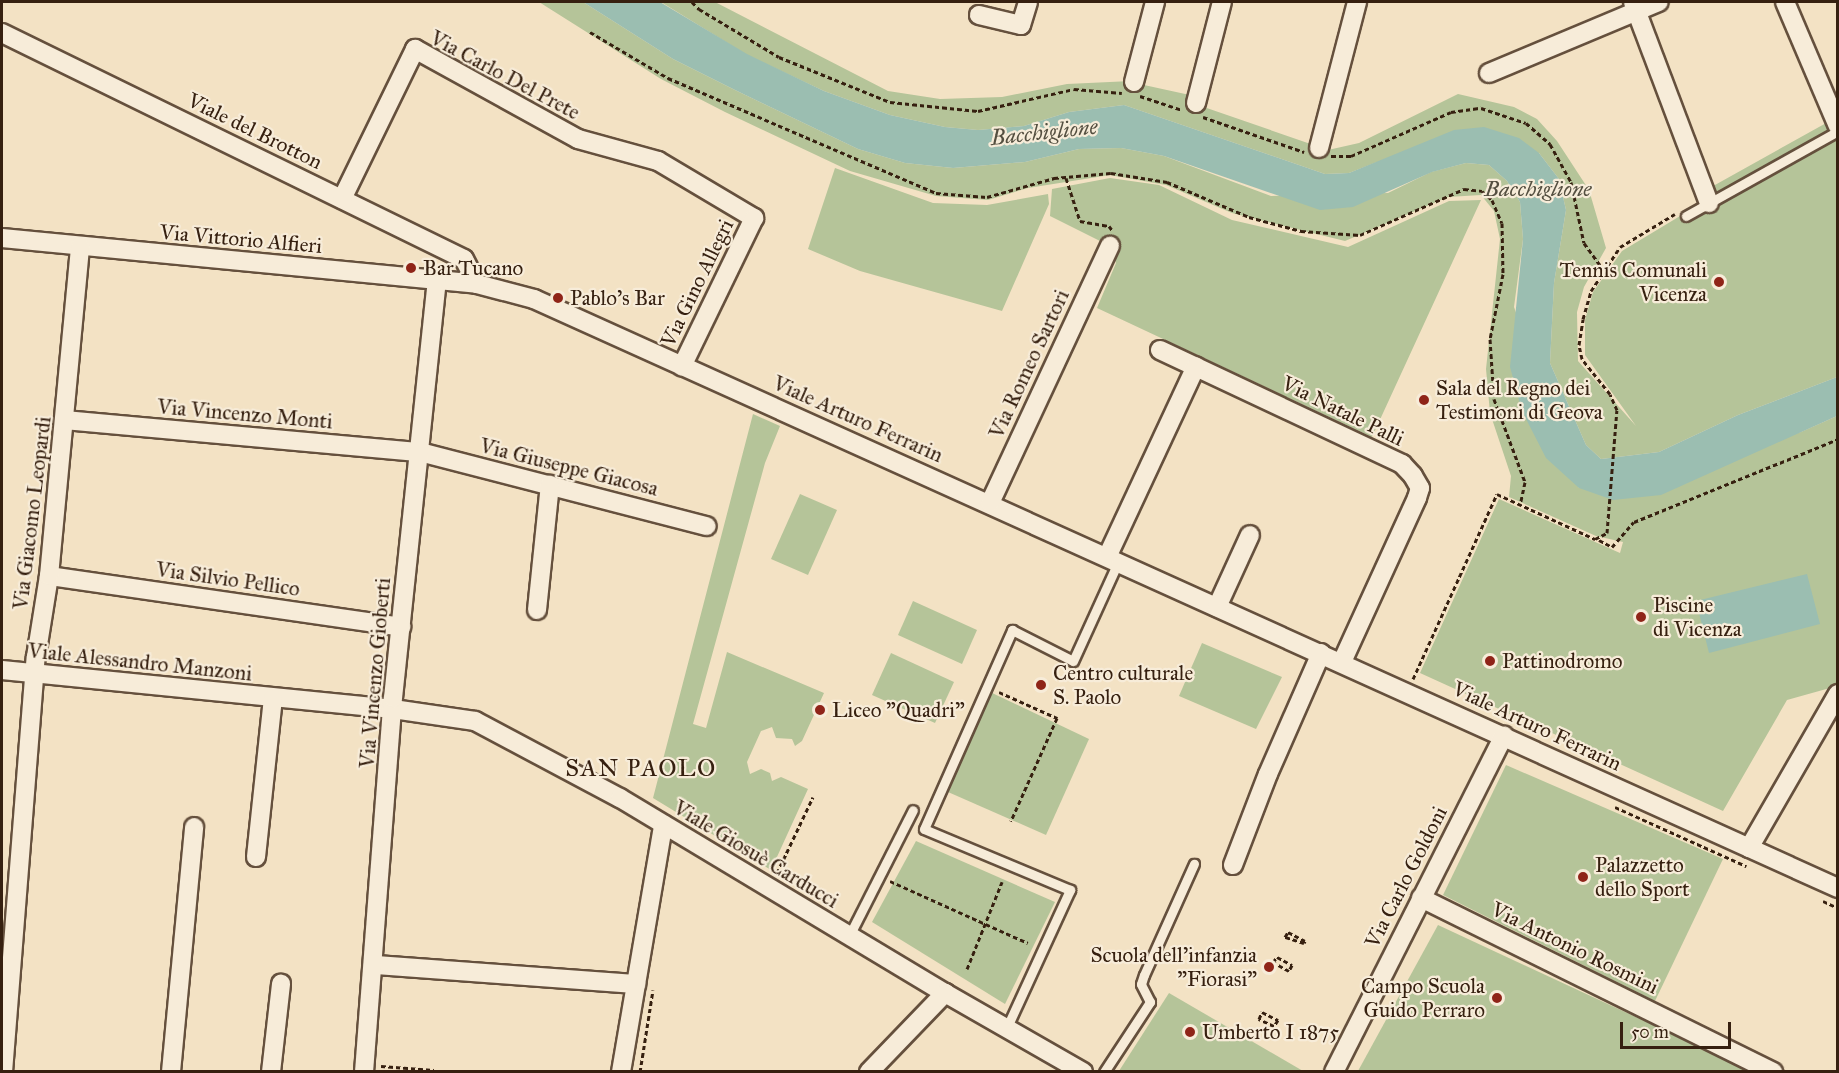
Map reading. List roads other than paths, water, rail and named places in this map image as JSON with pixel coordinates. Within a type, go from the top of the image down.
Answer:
[{"type":"street","points":[[979,15],[1021,25],[1028,2]]},
{"type":"street","points":[[1134,82],[1155,2]]},
{"type":"street","points":[[1195,111],[1222,2]]},
{"type":"street","points":[[1318,152],[1357,2]]},
{"type":"street","points":[[1489,73],[1636,7],[1659,2]]},
{"type":"street","points":[[1785,2],[1826,93],[1838,126]]},
{"type":"street","points":[[1636,7],[1709,203]]},
{"type":"street","name":"Viale del Brotton","points":[[2,33],[464,259],[477,284]]},
{"type":"street","name":"Via Carlo Del Prete","points":[[342,199],[415,49],[578,139],[593,143]]},
{"type":"street","name":"Via Gino Allegri","points":[[593,143],[658,161],[754,218],[682,366]]},
{"type":"street","name":"Via Vittorio Alfieri","points":[[2,238],[477,284]]},
{"type":"street","name":"Via Giacomo Leopardi","points":[[3,1071],[36,673],[49,576],[80,246]]},
{"type":"street","name":"Via Romeo Sartori","points":[[990,503],[1110,246]]},
{"type":"street","name":"Via Vincenzo Gioberti","points":[[369,1068],[393,709],[437,280]]},
{"type":"street","name":"Viale Arturo Ferrarin","points":[[477,284],[534,299],[1504,735],[1748,857],[1838,888]]},
{"type":"street","points":[[1113,558],[1196,366],[1160,350]]},
{"type":"street","name":"Via Natale Palli","points":[[1196,366],[1402,464],[1420,488],[1342,662]]},
{"type":"street","name":"Via Vincenzo Monti","points":[[65,420],[420,452]]},
{"type":"street","name":"Via Giuseppe Giacosa","points":[[420,452],[707,526]]},
{"type":"street","points":[[537,610],[550,486]]},
{"type":"street","points":[[1217,607],[1250,535]]},
{"type":"street","name":"Via Silvio Pellico","points":[[49,576],[401,627]]},
{"type":"street","points":[[1233,865],[1268,774],[1321,653]]},
{"type":"street","name":"Viale Alessandro Manzoni","points":[[2,669],[273,699],[393,709]]},
{"type":"street","points":[[1748,857],[1838,694]]},
{"type":"street","name":"Viale Alessandro Manzoni","points":[[256,856],[273,699]]},
{"type":"street","name":"Viale Giosuè Carducci","points":[[393,709],[475,721],[620,798],[945,993],[1083,1071]]},
{"type":"street","name":"Via Carlo Goldoni","points":[[1334,1071],[1504,735]]},
{"type":"street","points":[[621,1071],[663,825]]},
{"type":"street","points":[[171,1071],[194,827]]},
{"type":"street","name":"Via Antonio Rosmini","points":[[1421,898],[1773,1071]]},
{"type":"street","points":[[375,964],[636,984]]},
{"type":"street","points":[[271,1071],[281,984]]},
{"type":"street","points":[[869,1071],[945,993]]},
{"type":"lane","points":[[1684,213],[1709,203],[1838,131]]},
{"type":"lane","points":[[1007,1027],[1070,890],[924,829],[1012,630],[1073,661],[1113,558]]},
{"type":"lane","points":[[849,936],[913,810]]},
{"type":"lane","points":[[1104,1071],[1150,1002],[1141,984],[1194,864]]},
{"type":"water","name":"Bacchiglione","points":[[583,2],[660,2],[747,54],[824,91],[890,115],[945,127],[978,130],[1024,126],[1069,112],[1124,105],[1325,174],[1349,173],[1454,130],[1484,127],[1519,138],[1539,153],[1559,179],[1566,210],[1554,283],[1550,363],[1586,445],[1601,459],[1659,452],[1738,415],[1837,377],[1837,416],[1661,495],[1613,500],[1579,488],[1546,458],[1522,411],[1510,367],[1523,239],[1520,202],[1507,181],[1489,165],[1466,163],[1432,172],[1353,207],[1320,210],[1164,156],[1121,148],[1079,149],[1025,162],[953,168],[905,163],[858,149],[673,59]]},
{"type":"water","points":[[1807,574],[1820,624],[1709,653],[1696,601]]},
{"type":"place","name":"Bar Tucano","points":[[411,268]]},
{"type":"place","name":"Tennis Comunali Vicenza","points":[[1719,282]]},
{"type":"place","name":"Pablo's Bar","points":[[558,298]]},
{"type":"place","name":"Sala del Regno dei Testimoni di Geova","points":[[1424,400]]},
{"type":"place","name":"Piscine di Vicenza","points":[[1641,617]]},
{"type":"place","name":"Pattinodromo","points":[[1490,661]]},
{"type":"place","name":"Centro culturale S. Paolo","points":[[1041,685]]},
{"type":"place","name":"Liceo \"Quadri\"","points":[[820,710]]},
{"type":"place","name":"Palazzetto dello Sport","points":[[1583,877]]},
{"type":"place","name":"Scuola dell'infanzia \"Fiorasi\"","points":[[1269,967]]},
{"type":"place","name":"Campo Scuola Guido Perraro","points":[[1497,998]]},
{"type":"place","name":"Umberto I 1875","points":[[1190,1032]]},
{"type":"district","name":"SAN PAOLO","points":[[641,769]]}]
